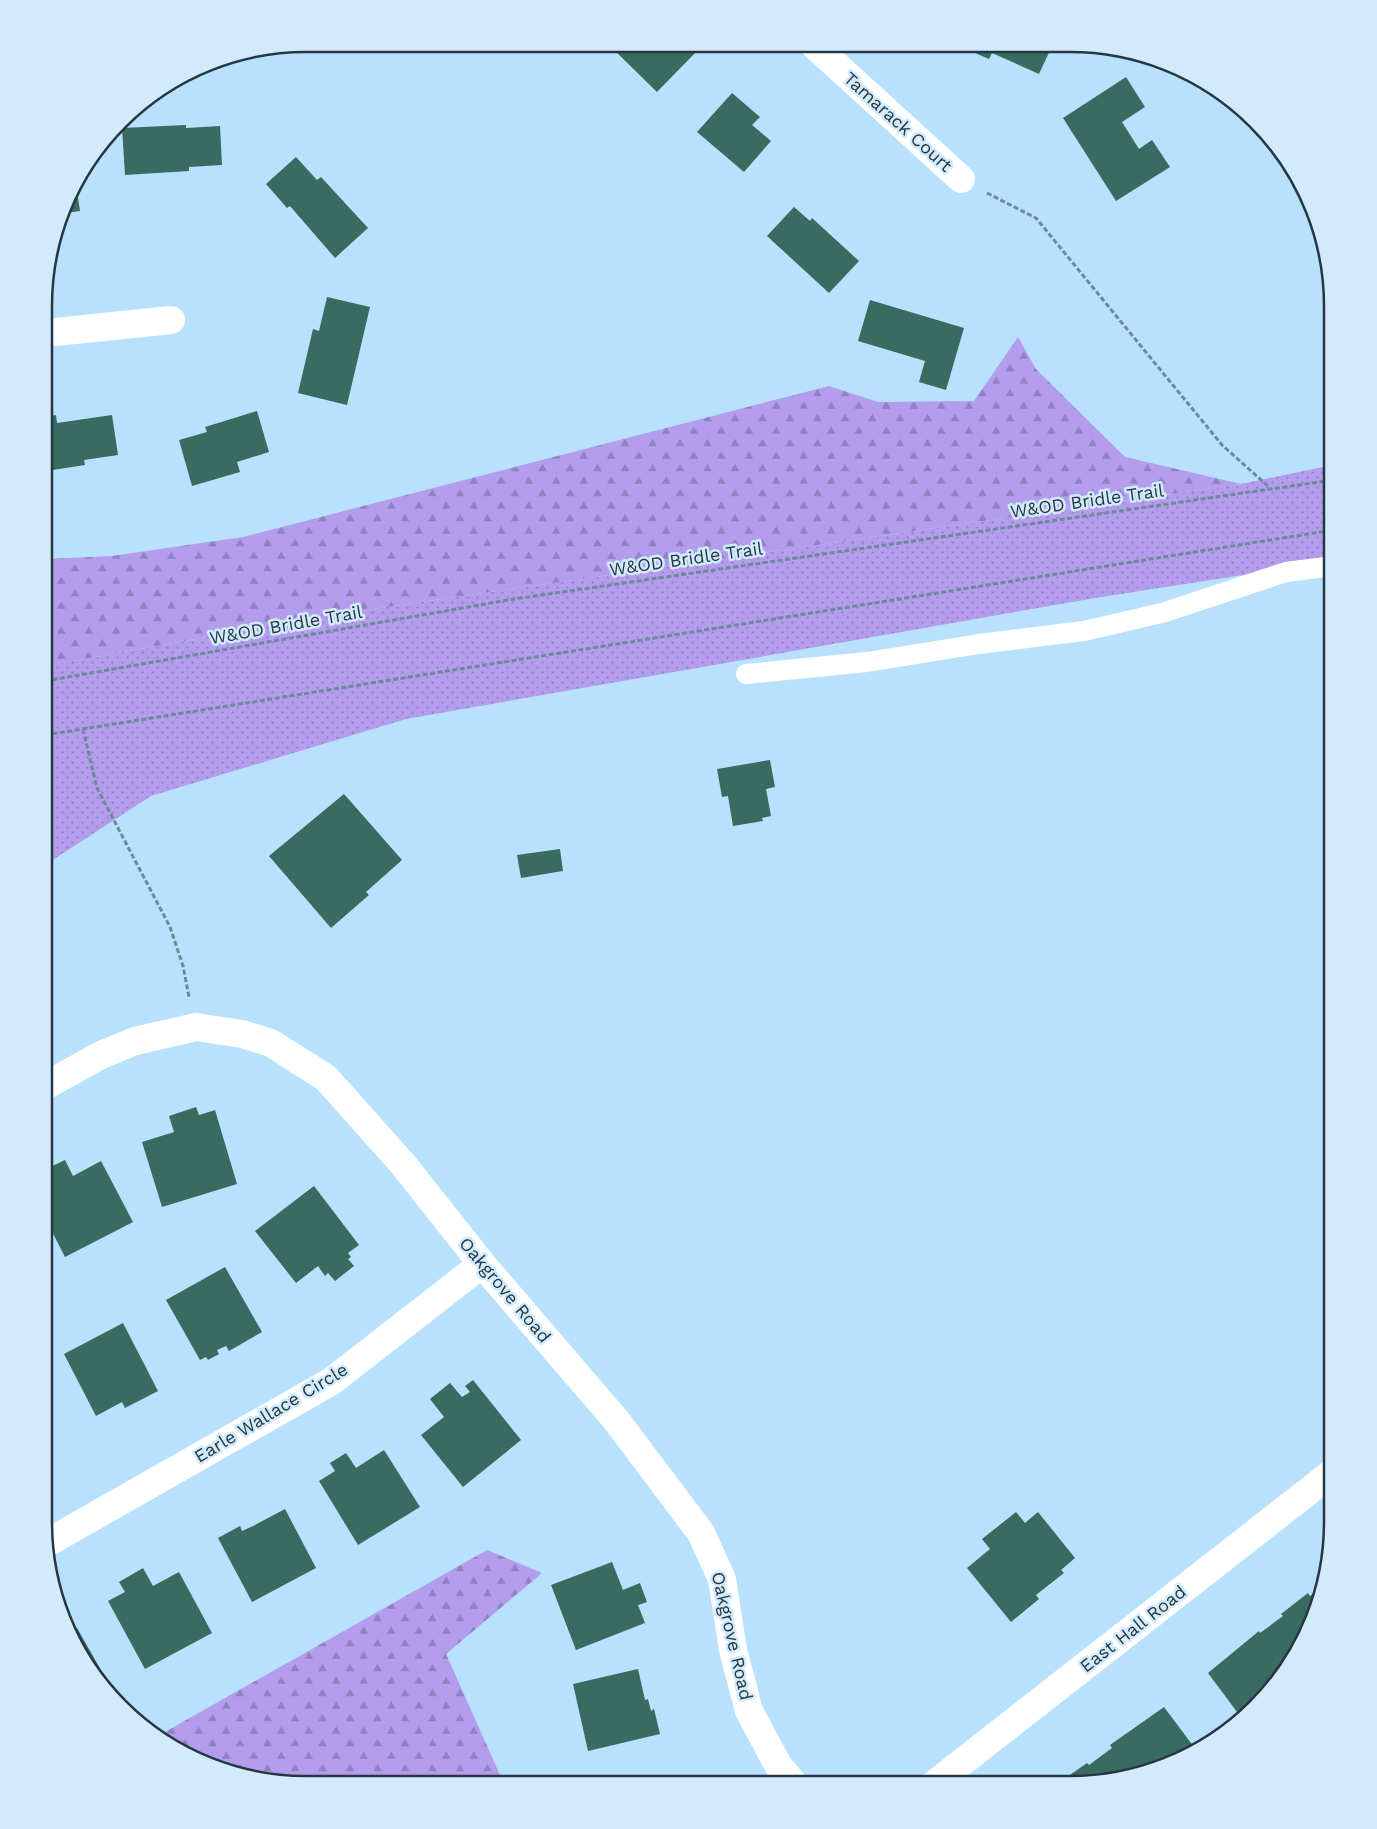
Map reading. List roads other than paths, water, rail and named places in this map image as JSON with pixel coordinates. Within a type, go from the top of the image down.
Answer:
[{"type":"street","name":"Tamarack Court","points":[[822,52],[961,179]]},
{"type":"street","points":[[52,332],[171,320]]},
{"type":"street","name":"Oakgrove Road","points":[[52,1082],[101,1055],[135,1041],[196,1027],[242,1034],[271,1043],[326,1078],[402,1164],[482,1264],[616,1420],[701,1533],[722,1579],[733,1650],[749,1711],[778,1766],[787,1776]]},
{"type":"street","name":"Earle Wallace Circle","points":[[53,1539],[332,1380],[482,1264]]},
{"type":"street","name":"East Hall Road","points":[[945,1776],[1324,1479]]},
{"type":"lane","points":[[746,674],[867,662],[979,644],[1084,631],[1162,613],[1286,572],[1324,567]]}]
